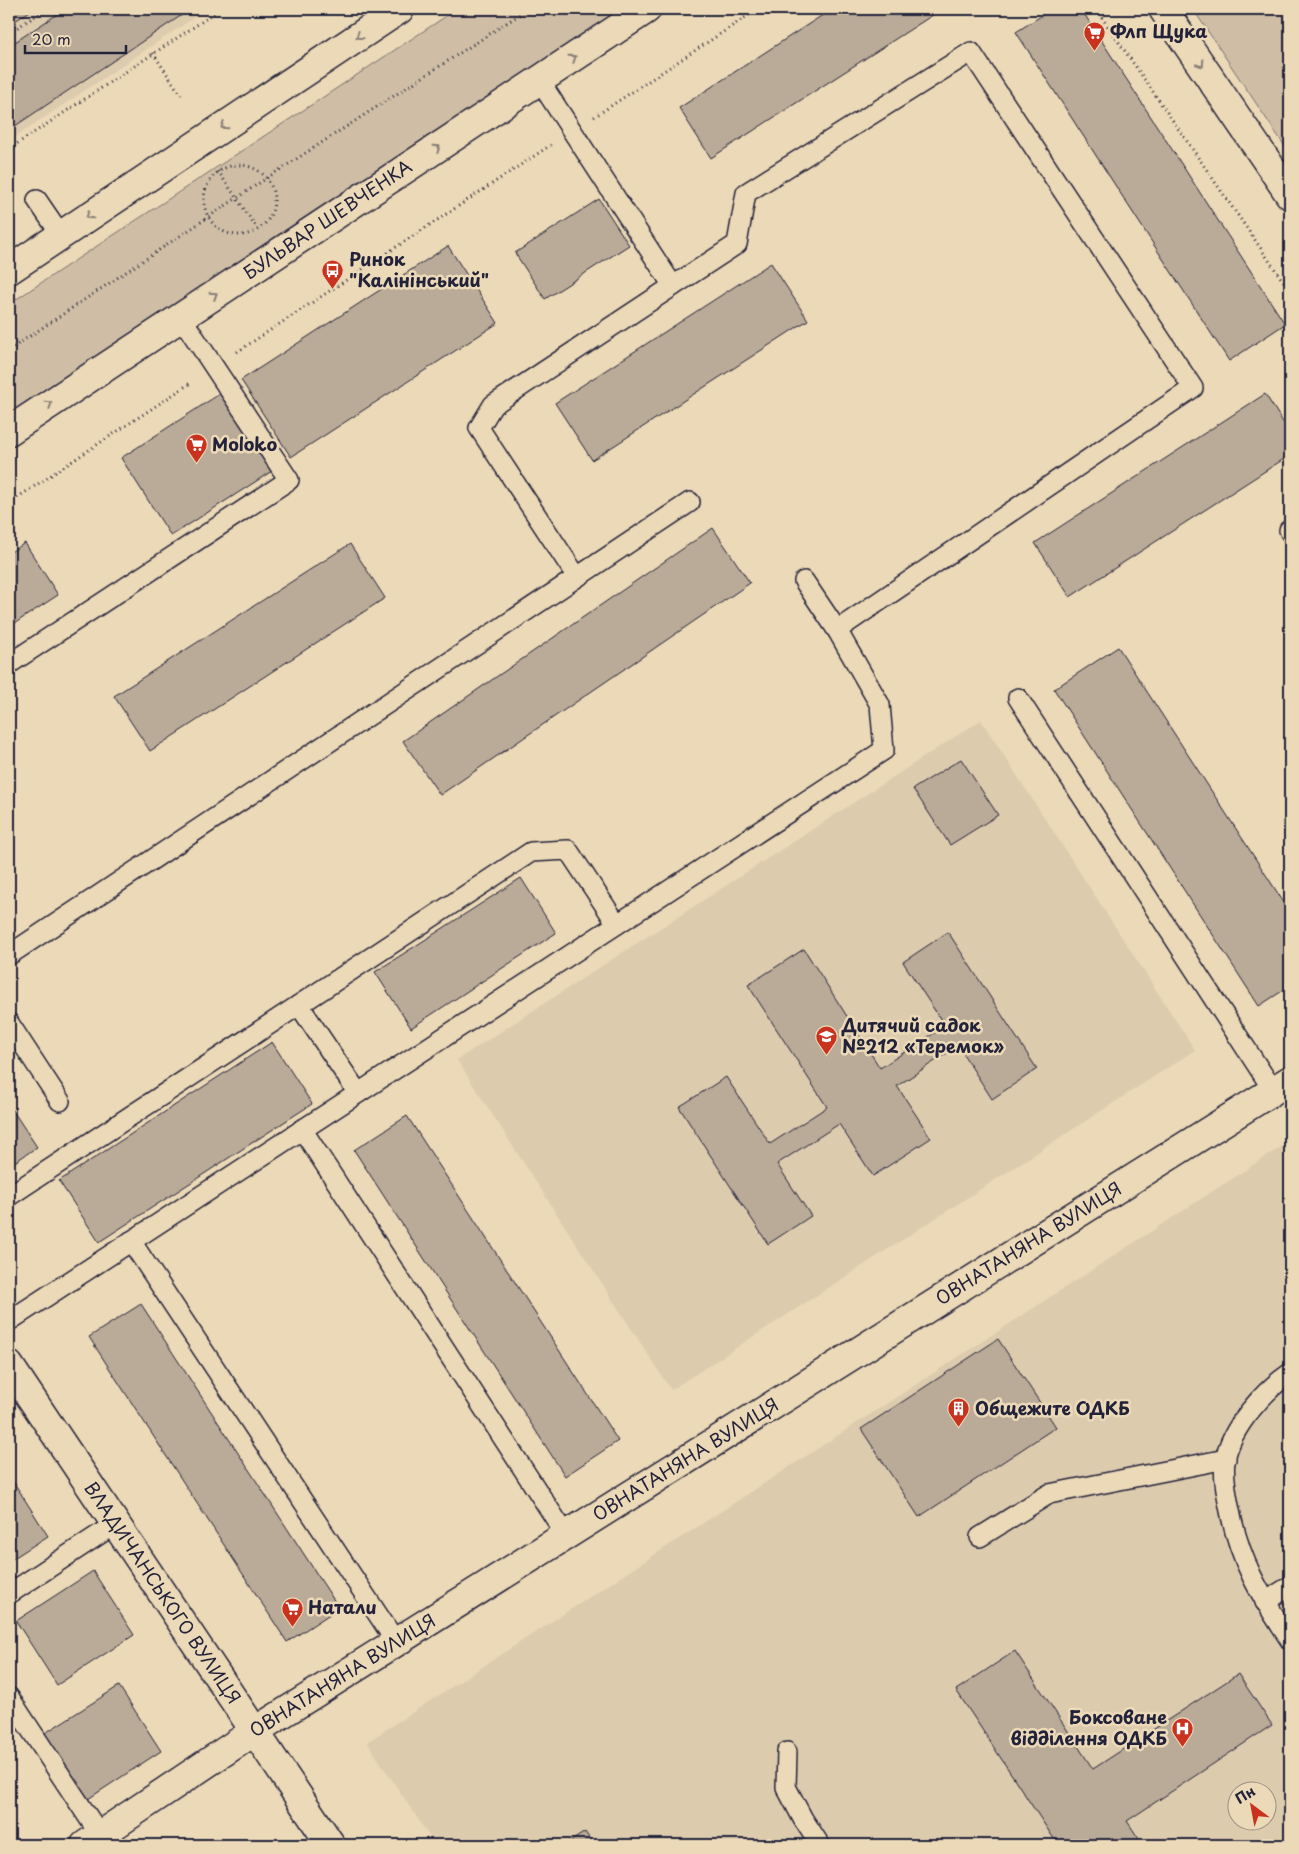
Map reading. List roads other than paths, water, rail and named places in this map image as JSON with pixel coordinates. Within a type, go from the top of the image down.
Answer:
[{"type":"street","points":[[9,270],[400,9]]},
{"type":"street","name":"БУЛЬВАР ШЕВЧЕНКА","points":[[9,431],[647,9]]},
{"type":"street","points":[[1163,9],[1290,195]]},
{"type":"street","name":"ОВНАТАНЯНА ВУЛИЦЯ","points":[[92,1840],[255,1731],[1282,1085]]},
{"type":"street","name":"ВЛАДИЧАНСЬКОГО ВУЛИЦЯ","points":[[9,1365],[331,1845]]},
{"type":"lane","points":[[577,577],[479,428],[493,405],[737,244],[746,193],[971,52],[1193,388],[837,630]]},
{"type":"lane","points":[[539,80],[673,286]]},
{"type":"lane","points":[[37,200],[62,235]]},
{"type":"lane","points":[[9,664],[289,480],[181,317]]},
{"type":"lane","points":[[9,955],[690,502]]},
{"type":"lane","points":[[9,1321],[884,750],[880,705],[837,630],[804,581]]},
{"type":"lane","points":[[1018,698],[1282,1085]]},
{"type":"lane","points":[[9,1196],[530,852],[568,850],[617,924]]},
{"type":"lane","points":[[299,1005],[358,1093]]},
{"type":"lane","points":[[9,1023],[60,1101]]},
{"type":"lane","points":[[302,1129],[566,1535]]},
{"type":"lane","points":[[130,1241],[396,1642]]},
{"type":"lane","points":[[1290,1373],[1275,1383],[1242,1419],[1226,1458],[1225,1485],[1234,1530],[1249,1574],[1290,1640]]},
{"type":"lane","points":[[980,1537],[1049,1494],[1226,1458]]},
{"type":"lane","points":[[9,1594],[115,1524]]},
{"type":"lane","points":[[1266,1602],[1290,1586]]},
{"type":"lane","points":[[9,1696],[15,1718],[92,1840]]},
{"type":"lane","points":[[787,1752],[786,1787],[820,1845]]},
{"type":"place","name":"Флп Щука","points":[[1094,51]]},
{"type":"place","name":"Ринок \"Калінінський\"","points":[[333,289]]},
{"type":"place","name":"Moloko","points":[[196,464]]},
{"type":"place","name":"Дитячий садок №212 «Теремок»","points":[[826,1055]]},
{"type":"place","name":"Общежите ОДКБ","points":[[959,1428]]},
{"type":"place","name":"Натали","points":[[292,1627]]},
{"type":"place","name":"Боксоване відділення ОДКБ","points":[[1183,1747]]}]
